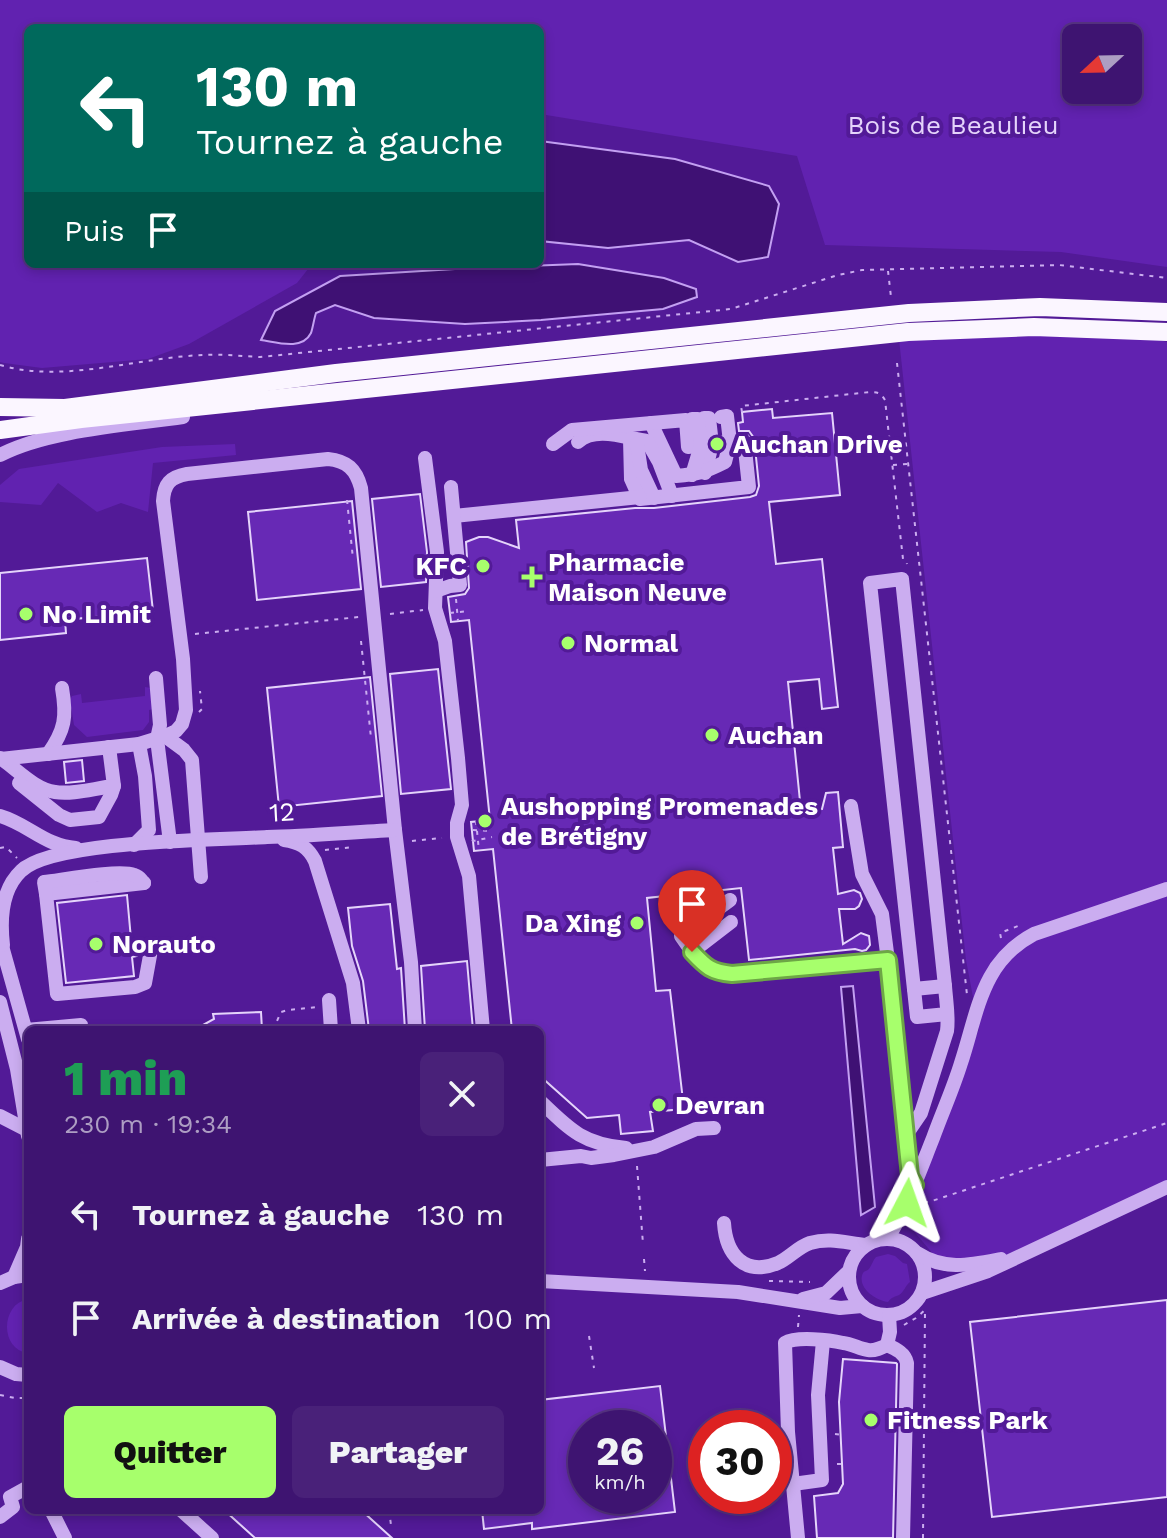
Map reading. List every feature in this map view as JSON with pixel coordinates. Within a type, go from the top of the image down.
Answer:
[{"type":"main road","points":[[0,407],[65,408],[336,373],[909,313],[1040,307],[1167,312]]},
{"type":"main road","points":[[0,430],[908,332],[1034,327],[1167,332]]},
{"type":"main road","points":[[1125,330],[1167,343]]},
{"type":"street","points":[[0,455],[30,443],[79,433],[368,388]]},
{"type":"street","points":[[553,444],[572,430],[732,416],[735,420],[713,444],[702,472]]},
{"type":"street","points":[[651,423],[676,476],[702,472],[725,462],[713,444],[710,417]]},
{"type":"street","points":[[454,516],[749,487],[713,444],[710,417]]},
{"type":"street","points":[[578,442],[583,437],[613,433],[636,440]]},
{"type":"street","points":[[636,440],[631,479],[656,497]]},
{"type":"street","points":[[636,440],[656,497]]},
{"type":"street","points":[[425,458],[437,552],[435,608],[445,641],[462,805],[457,837],[469,876],[483,1026]]},
{"type":"street","points":[[4,761],[139,744],[176,731],[182,724],[186,710],[183,659],[163,501],[166,485],[171,479],[187,474],[328,459],[351,466],[361,488],[411,962],[415,1026]]},
{"type":"street","points":[[436,591],[460,585],[451,487]]},
{"type":"street","points":[[906,1135],[921,1113],[947,1031],[947,1014],[902,579],[870,583],[917,1017],[947,1014]]},
{"type":"street","points":[[156,678],[170,842]]},
{"type":"street","points":[[48,754],[64,725],[66,710],[62,688]]},
{"type":"street","points":[[161,737],[184,750],[192,760],[201,877]]},
{"type":"street","points":[[134,845],[149,830],[139,744]]},
{"type":"street","points":[[4,761],[18,782],[59,815],[70,820],[99,817],[114,786],[109,747]]},
{"type":"street","points":[[4,761],[44,788],[57,792],[114,786]]},
{"type":"street","points":[[851,806],[862,874],[882,914],[910,1176],[915,1185]]},
{"type":"street","points":[[0,816],[18,821],[49,842],[64,848],[83,849]]},
{"type":"street","name":"12","points":[[83,849],[395,830]]},
{"type":"street","points":[[268,837],[295,841],[308,849],[315,861],[353,983],[358,1026]]},
{"type":"street","points":[[25,1026],[1,941],[2,909],[9,887],[25,867],[43,858],[83,849]]},
{"type":"street","points":[[144,883],[131,874],[44,882],[57,994],[135,987],[145,983],[151,950]]},
{"type":"street","points":[[887,1239],[915,1185],[962,1062],[970,1028],[988,979],[1002,958],[1016,944],[1034,934],[1167,889]]},
{"type":"street","points":[[730,900],[681,936],[707,967],[717,972],[732,974],[888,960]]},
{"type":"street","points":[[692,952],[731,922]]},
{"type":"street","points":[[914,989],[945,986]]},
{"type":"street","points":[[0,1002],[24,1110]]},
{"type":"street","points":[[330,1003],[331,1026]]},
{"type":"street","points":[[75,1026],[81,1025]]},
{"type":"street","points":[[21,1092],[0,1114],[24,1130]]},
{"type":"street","points":[[544,1104],[582,1137],[639,1153]]},
{"type":"street","points":[[544,1160],[639,1153],[696,1129],[714,1128]]},
{"type":"street","points":[[889,1321],[928,1296],[1167,1187]]},
{"type":"street","points":[[724,1223],[730,1249],[739,1262],[752,1266],[766,1267],[779,1263],[805,1244],[818,1241],[841,1240],[866,1245]]},
{"type":"street","points":[[889,1321],[862,1306],[851,1290],[849,1271],[852,1261],[866,1245],[887,1239],[898,1241],[932,1263],[947,1265],[1021,1255]]},
{"type":"street","points":[[916,1252],[922,1261],[928,1296]]},
{"type":"street","points":[[796,1309],[826,1293],[849,1271]]},
{"type":"street","points":[[0,1283],[21,1276]]},
{"type":"street","points":[[544,1281],[738,1292],[796,1309],[862,1306]]},
{"type":"street","points":[[887,1345],[889,1321]]},
{"type":"street","points":[[798,1538],[788,1432],[785,1343],[796,1339],[841,1342],[868,1350],[887,1345],[906,1357],[903,1538]]},
{"type":"street","points":[[793,1484],[822,1480],[818,1395],[823,1341]]},
{"type":"street","points":[[0,1367],[24,1375]]},
{"type":"street","points":[[0,1517],[13,1507],[10,1497],[24,1489]]},
{"type":"street","points":[[53,1514],[65,1538]]},
{"type":"street","points":[[185,1514],[212,1538]]},
{"type":"path","points":[[0,365],[46,373],[203,355],[260,357],[731,309],[862,270],[1059,265],[1167,278]]},
{"type":"path","points":[[887,269],[891,302]]},
{"type":"path","points":[[897,363],[968,1003]]},
{"type":"path","points":[[710,417],[741,406],[877,392],[882,395],[903,559],[908,573],[902,579]]},
{"type":"path","points":[[892,466],[908,463]]},
{"type":"path","points":[[456,592],[458,621]]},
{"type":"path","points":[[194,634],[435,608]]},
{"type":"path","points":[[450,613],[469,611]]},
{"type":"path","points":[[361,641],[371,737]]},
{"type":"path","points":[[182,724],[202,709],[200,689]]},
{"type":"path","points":[[476,821],[479,851]]},
{"type":"path","points":[[457,837],[468,836],[472,830],[491,831]]},
{"type":"path","points":[[473,841],[492,837]]},
{"type":"path","points":[[0,848],[6,847],[25,867]]},
{"type":"path","points":[[275,1026],[281,1012],[330,1003]]},
{"type":"path","points":[[924,1202],[1167,1123]]},
{"type":"path","points":[[639,1153],[636,1169],[643,1244]]},
{"type":"path","points":[[644,1259],[646,1277]]},
{"type":"path","points":[[757,1280],[821,1282]]},
{"type":"path","points":[[923,1538],[925,1310],[928,1296]]},
{"type":"path","points":[[796,1309],[804,1316]]},
{"type":"path","points":[[796,1309],[798,1324]]},
{"type":"path","points":[[889,1321],[905,1325],[925,1310]]},
{"type":"path","points":[[589,1336],[594,1368]]},
{"type":"path","points":[[0,1395],[24,1398]]},
{"type":"path","points":[[390,1514],[391,1525]]},
{"type":"green space","name":"Bois de Beaulieu","points":[[0,0],[1167,0],[1167,267],[1061,252],[825,245],[797,156],[544,115],[544,24],[24,24],[24,268],[309,268],[297,283],[189,344],[148,359],[42,368],[0,362]]},
{"type":"green space","points":[[1135,334],[1167,342],[1167,1184],[1020,1252],[984,1260],[939,1261],[906,1222],[979,1029],[966,960],[899,339]]},
{"type":"green space","points":[[235,444],[236,455],[153,463],[148,512],[121,503],[97,512],[58,483],[41,505],[0,502],[0,485],[19,469],[162,447]]},
{"type":"green space","points":[[145,687],[151,688],[154,709],[149,710],[149,722],[143,730],[87,737],[74,725],[72,696],[81,694],[82,703],[145,696]]},
{"type":"green space","points":[[888,1254],[907,1264],[910,1282],[901,1294],[888,1302],[869,1293],[862,1279],[876,1257]]},
{"type":"green space","points":[[24,1301],[24,1352],[12,1344],[7,1327],[12,1309]]},
{"type":"shaded area","points":[[544,142],[675,159],[769,186],[779,204],[768,257],[738,262],[689,240],[608,248],[544,241]]},
{"type":"shaded area","points":[[578,264],[664,278],[696,289],[697,297],[663,309],[465,324],[374,318],[335,305],[316,313],[311,333],[302,342],[288,344],[261,340],[275,311],[340,276],[480,268],[544,268],[544,265]]},
{"type":"shaded area","points":[[853,986],[875,1207],[861,1215],[841,987]]},
{"type":"building","points":[[772,409],[773,418],[832,413],[840,495],[769,502],[776,564],[822,559],[838,707],[822,709],[819,679],[788,682],[801,811],[822,809],[826,793],[838,792],[843,847],[833,848],[838,894],[854,890],[860,893],[862,899],[855,909],[839,909],[843,944],[861,933],[869,936],[870,945],[862,951],[855,949],[749,960],[741,888],[647,898],[656,991],[670,990],[684,1109],[650,1112],[653,1131],[621,1134],[619,1115],[587,1118],[544,1080],[544,1026],[512,1026],[493,849],[474,851],[471,822],[490,820],[469,620],[451,622],[448,597],[465,594],[469,588],[466,542],[488,537],[519,548],[516,520],[756,495],[759,486],[754,438],[749,431],[739,431],[738,423],[743,422],[742,412]]},
{"type":"building","points":[[420,494],[427,552],[426,582],[381,587],[372,499]]},
{"type":"building","points":[[352,501],[361,589],[257,600],[248,512]]},
{"type":"building","points":[[147,558],[153,611],[65,620],[66,633],[0,640],[0,573]]},
{"type":"building","points":[[438,669],[451,789],[401,794],[390,674]]},
{"type":"building","points":[[370,677],[382,796],[279,807],[267,688]]},
{"type":"building","points":[[82,760],[84,781],[66,783],[64,762]]},
{"type":"building","name":"Norauto","points":[[127,895],[131,939],[135,939],[137,956],[132,957],[134,976],[66,983],[57,903]]},
{"type":"building","points":[[390,904],[397,969],[401,968],[405,1026],[369,1026],[363,981],[352,946],[348,908]]},
{"type":"building","points":[[467,961],[473,1026],[425,1026],[421,966]]},
{"type":"building","points":[[261,1012],[262,1026],[201,1026],[214,1019],[213,1014]]},
{"type":"building","points":[[1167,1300],[1167,1497],[992,1517],[970,1322]]},
{"type":"building","points":[[843,1359],[897,1364],[893,1538],[817,1538],[814,1496],[838,1493],[843,1484],[839,1402]]},
{"type":"building","points":[[660,1386],[663,1410],[568,1410],[568,1514],[658,1514],[532,1529],[532,1523],[484,1529],[482,1514],[544,1514],[544,1400]]},
{"type":"building","points":[[228,1514],[365,1514],[392,1538],[255,1538]]},
{"type":"place","name":"Auchan Drive","points":[[717,444]]},
{"type":"place","name":"KFC","points":[[483,566]]},
{"type":"place","name":"Pharmacie Maison Neuve","points":[[532,577]]},
{"type":"place","name":"No Limit","points":[[26,614]]},
{"type":"place","name":"Normal","points":[[568,643]]},
{"type":"place","name":"Auchan","points":[[712,735]]},
{"type":"place","name":"Aushopping Promenades de Brétigny","points":[[485,821]]},
{"type":"place","name":"Da Xing","points":[[637,923]]},
{"type":"place","name":"Norauto","points":[[96,944]]},
{"type":"place","name":"Devran","points":[[659,1105]]},
{"type":"place","name":"Fitness Park","points":[[871,1420]]},
{"type":"route","points":[[692,952],[707,967],[732,974],[888,960],[910,1176],[915,1185],[907,1203]]}]
